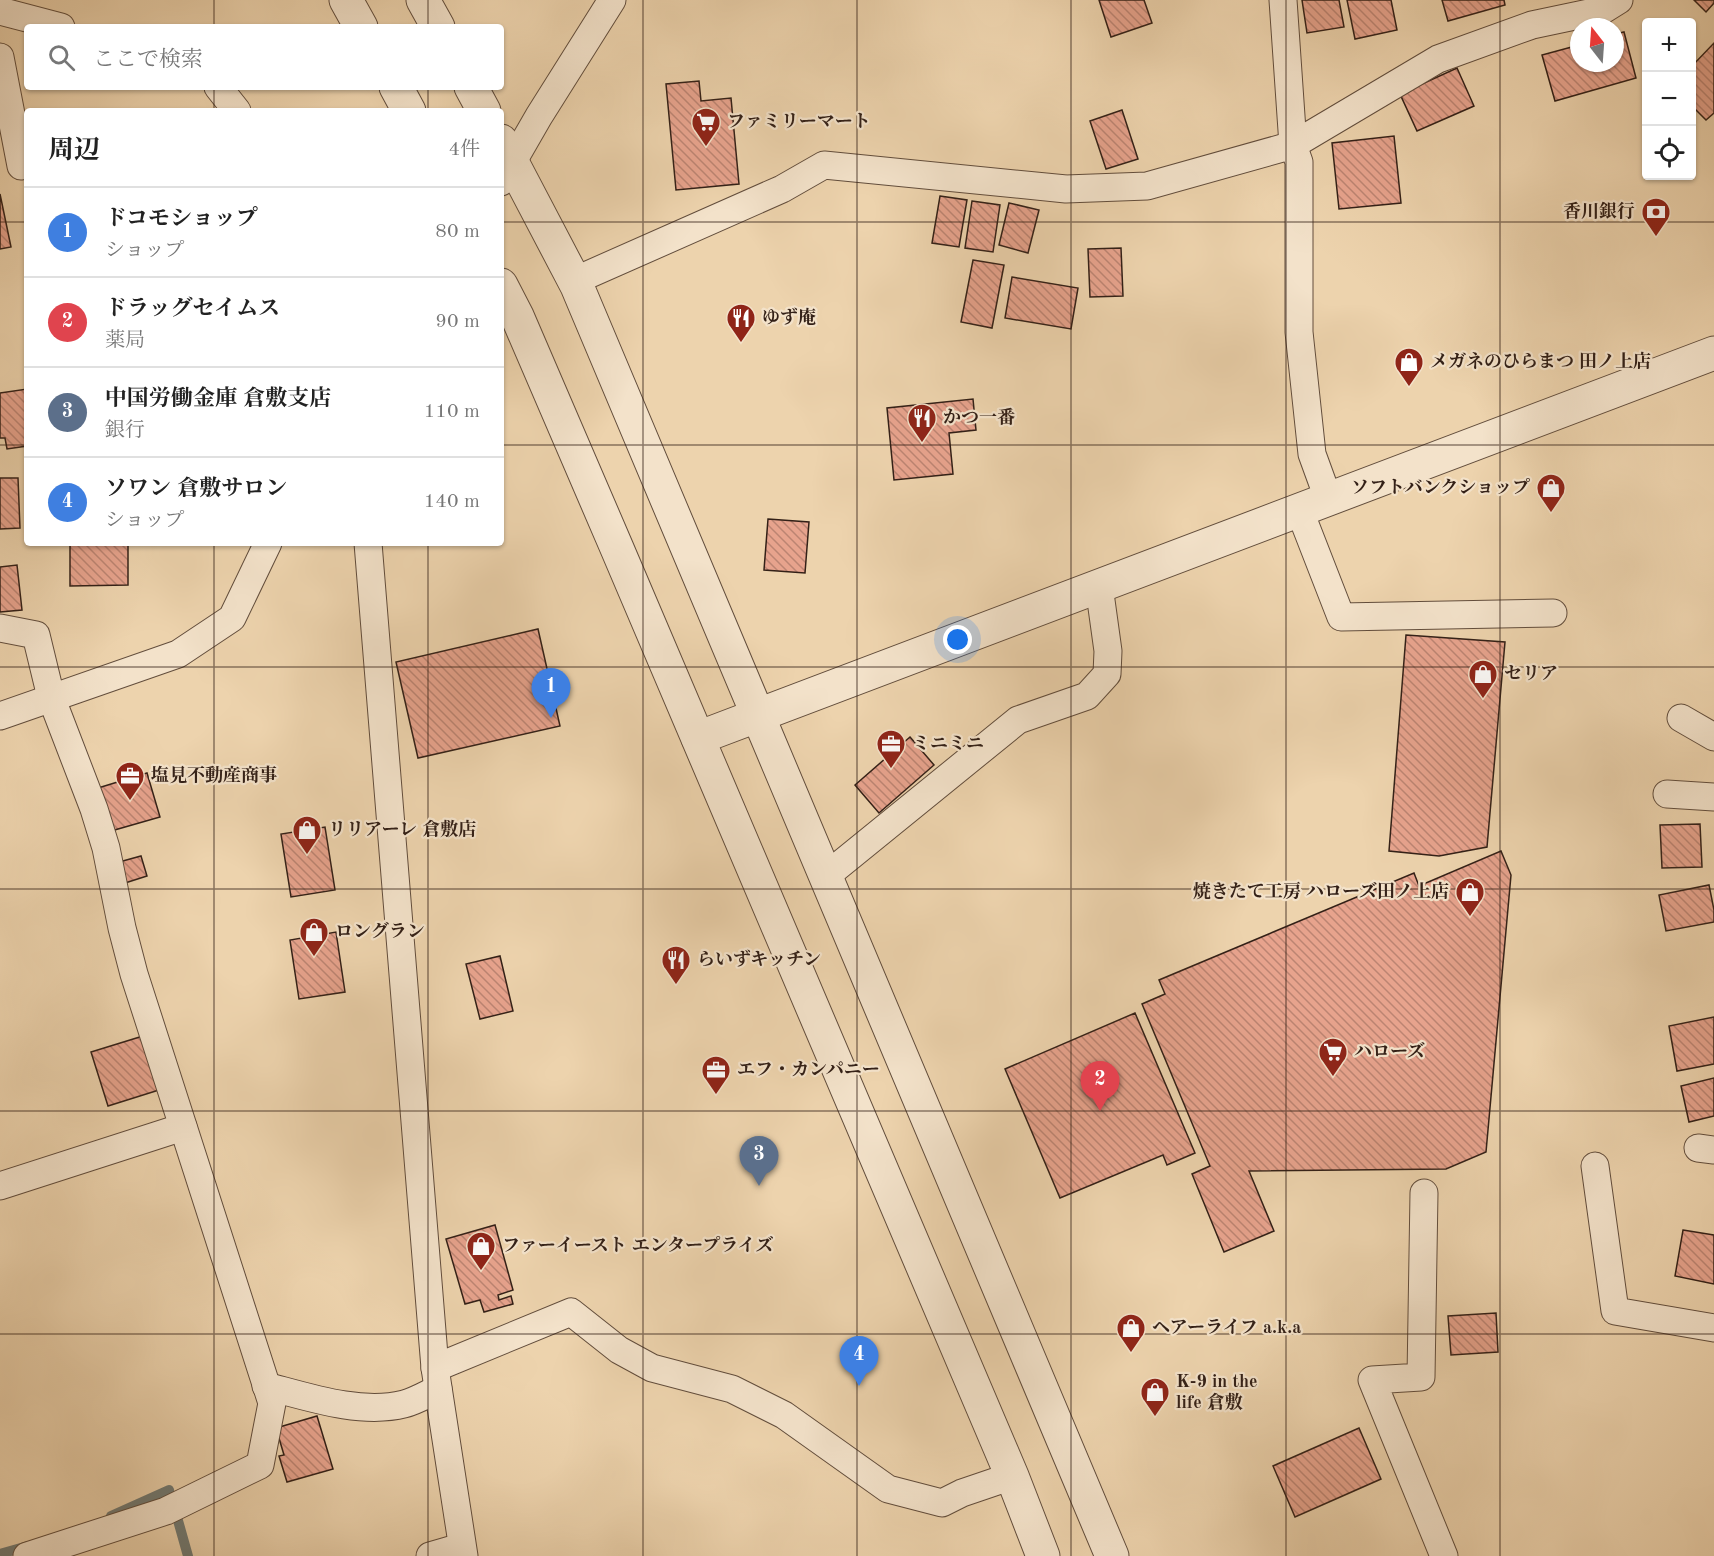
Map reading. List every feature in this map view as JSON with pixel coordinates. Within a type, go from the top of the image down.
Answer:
[{"type":"street","points":[[345,0],[359,24]]},
{"type":"street","points":[[423,0],[436,24]]},
{"type":"street","points":[[612,0],[505,162],[574,281],[1112,1556]]},
{"type":"street","points":[[1283,0],[1293,145],[1299,162],[1299,332],[1312,454],[1313,503],[1341,617],[1554,613]]},
{"type":"street","points":[[574,281],[782,189],[825,165],[1066,189],[1147,186],[1293,145],[1438,59],[1532,25],[1603,10],[1619,0]]},
{"type":"street","points":[[0,11],[50,24]]},
{"type":"street","points":[[0,57],[21,166]]},
{"type":"street","points":[[220,90],[235,108]]},
{"type":"street","points":[[398,90],[407,108]]},
{"type":"street","points":[[473,90],[482,108]]},
{"type":"street","points":[[504,291],[517,316],[698,738],[1012,1476],[1043,1556]]},
{"type":"street","points":[[698,738],[1313,503],[1714,353]]},
{"type":"street","points":[[0,716],[178,654],[232,618],[267,546]]},
{"type":"street","points":[[368,546],[436,1378],[463,1552],[430,1556]]},
{"type":"street","points":[[826,876],[1018,720],[1087,696],[1107,674],[1108,651],[1099,586]]},
{"type":"street","points":[[0,628],[36,635],[51,697],[94,809],[106,848],[134,974],[272,1403],[260,1465],[166,1511],[27,1556]]},
{"type":"street","points":[[1681,718],[1714,737]]},
{"type":"street","points":[[1667,794],[1714,797]]},
{"type":"street","points":[[0,1186],[183,1127]]},
{"type":"street","points":[[1595,1166],[1615,1311],[1714,1328]]},
{"type":"street","points":[[1424,1193],[1421,1377],[1372,1380],[1444,1556]]},
{"type":"street","points":[[266,1386],[321,1401],[379,1408],[405,1404],[436,1378],[571,1312],[619,1350],[652,1368],[732,1389],[784,1415],[888,1489],[942,1503],[1012,1476]]},
{"type":"building","points":[[1099,0],[1144,0],[1152,23],[1111,37]]},
{"type":"building","points":[[1302,0],[1339,0],[1344,27],[1307,33]]},
{"type":"building","points":[[1347,0],[1391,0],[1397,30],[1355,39]]},
{"type":"building","points":[[1442,0],[1504,0],[1505,5],[1448,21]]},
{"type":"building","points":[[1694,0],[1714,0],[1714,3],[1706,12]]},
{"type":"building","points":[[1624,32],[1636,78],[1555,101],[1542,55],[1570,47],[1570,72],[1624,72]]},
{"type":"building","points":[[1714,43],[1714,113],[1706,120],[1696,110],[1696,62]]},
{"type":"building","points":[[1457,68],[1474,106],[1417,131],[1400,94]]},
{"type":"building","points":[[699,81],[701,101],[731,98],[739,184],[676,190],[666,84]]},
{"type":"building","points":[[1122,110],[1138,159],[1106,169],[1090,121]]},
{"type":"building","points":[[1394,136],[1401,203],[1339,209],[1332,143]]},
{"type":"building","points":[[0,194],[11,247],[0,249]]},
{"type":"building","points":[[940,196],[967,200],[959,247],[932,243]]},
{"type":"building","points":[[972,201],[1000,205],[993,252],[965,248]]},
{"type":"building","points":[[1009,203],[1039,210],[1028,253],[999,245]]},
{"type":"building","points":[[1121,248],[1123,296],[1090,297],[1088,249]]},
{"type":"building","points":[[973,260],[1004,265],[992,328],[961,322]]},
{"type":"building","points":[[1012,277],[1078,288],[1071,329],[1005,318]]},
{"type":"building","points":[[24,389],[24,446],[7,449],[5,438],[0,438],[0,393]]},
{"type":"building","points":[[973,399],[976,430],[949,433],[953,474],[894,480],[887,408]]},
{"type":"building","points":[[0,478],[18,478],[20,528],[0,529]]},
{"type":"building","points":[[768,519],[809,522],[805,573],[764,570]]},
{"type":"building","points":[[70,546],[128,546],[128,585],[70,586]]},
{"type":"building","points":[[17,565],[22,610],[0,612],[0,567]]},
{"type":"building","points":[[538,629],[560,726],[418,758],[396,662]]},
{"type":"building","points":[[1406,635],[1505,642],[1487,847],[1439,856],[1389,851]]},
{"type":"building","points":[[910,737],[934,765],[879,813],[855,785]]},
{"type":"building","points":[[147,773],[160,817],[111,831],[98,788]]},
{"type":"building","points":[[1700,824],[1702,867],[1662,868],[1660,825]]},
{"type":"building","points":[[325,827],[335,890],[291,897],[281,834]]},
{"type":"building","name":"ハローズ","points":[[1501,851],[1511,875],[1486,1152],[1446,1169],[1249,1171],[1274,1231],[1224,1252],[1192,1174],[1210,1166],[1142,1004],[1165,994],[1159,980],[1414,873],[1419,886]]},
{"type":"building","points":[[141,856],[147,876],[125,883],[119,862]]},
{"type":"building","points":[[1709,885],[1714,922],[1666,931],[1659,895]]},
{"type":"building","points":[[336,932],[345,992],[299,999],[290,940]]},
{"type":"building","points":[[500,956],[513,1011],[480,1019],[466,964]]},
{"type":"building","points":[[1135,1013],[1195,1153],[1167,1165],[1163,1155],[1060,1198],[1005,1069]]},
{"type":"building","points":[[1714,1017],[1714,1064],[1677,1071],[1669,1026]]},
{"type":"building","points":[[143,1036],[159,1090],[108,1106],[91,1052]]},
{"type":"building","points":[[1714,1078],[1714,1116],[1689,1122],[1681,1086]]},
{"type":"building","points":[[495,1225],[513,1290],[498,1295],[499,1300],[511,1296],[513,1304],[484,1312],[480,1300],[465,1304],[446,1239]]},
{"type":"building","points":[[1683,1230],[1714,1235],[1714,1284],[1675,1276]]},
{"type":"building","points":[[1496,1313],[1498,1352],[1451,1355],[1448,1316]]},
{"type":"building","points":[[317,1416],[333,1469],[287,1482],[279,1456],[284,1455],[276,1428]]},
{"type":"building","points":[[1359,1428],[1381,1479],[1295,1517],[1273,1466]]},
{"type":"waterway","points":[[111,1516],[169,1490],[170,1495]]},
{"type":"waterway","points":[[177,1517],[188,1556]]},
{"type":"waterway","points":[[0,1554],[28,1546]]},
{"type":"place","name":"ファミリーマート","points":[[706,148]]},
{"type":"place","name":"香川銀行","points":[[1656,238]]},
{"type":"place","name":"ゆず庵","points":[[741,344]]},
{"type":"place","name":"メガネのひらまつ 田ノ上店","points":[[1409,388]]},
{"type":"place","name":"かつ一番","points":[[922,444]]},
{"type":"place","name":"ソフトバンクショップ","points":[[1551,514]]},
{"type":"place","name":"セリア","points":[[1483,700]]},
{"type":"place","name":"ドコモショップ","points":[[551,718]]},
{"type":"place","name":"ミニミニ","points":[[891,770]]},
{"type":"place","name":"塩見不動産商事","points":[[130,802]]},
{"type":"place","name":"リリアーレ 倉敷店","points":[[307,856]]},
{"type":"place","name":"焼きたて工房 ハローズ田ノ上店","points":[[1470,918]]},
{"type":"place","name":"ロングラン","points":[[314,958]]},
{"type":"place","name":"らいずキッチン","points":[[676,986]]},
{"type":"place","name":"ハローズ","points":[[1333,1078]]},
{"type":"place","name":"エフ・カンパニー","points":[[716,1096]]},
{"type":"place","name":"ドラッグセイムス","points":[[1100,1111]]},
{"type":"place","name":"中国労働金庫 倉敷支店","points":[[759,1186]]},
{"type":"place","name":"ファーイースト エンタープライズ","points":[[481,1272]]},
{"type":"place","name":"ヘアーライフ a.k.a","points":[[1131,1354]]},
{"type":"place","name":"ソワン 倉敷サロン","points":[[859,1386]]},
{"type":"place","name":"K-9 in the life 倉敷","points":[[1155,1418]]}]
